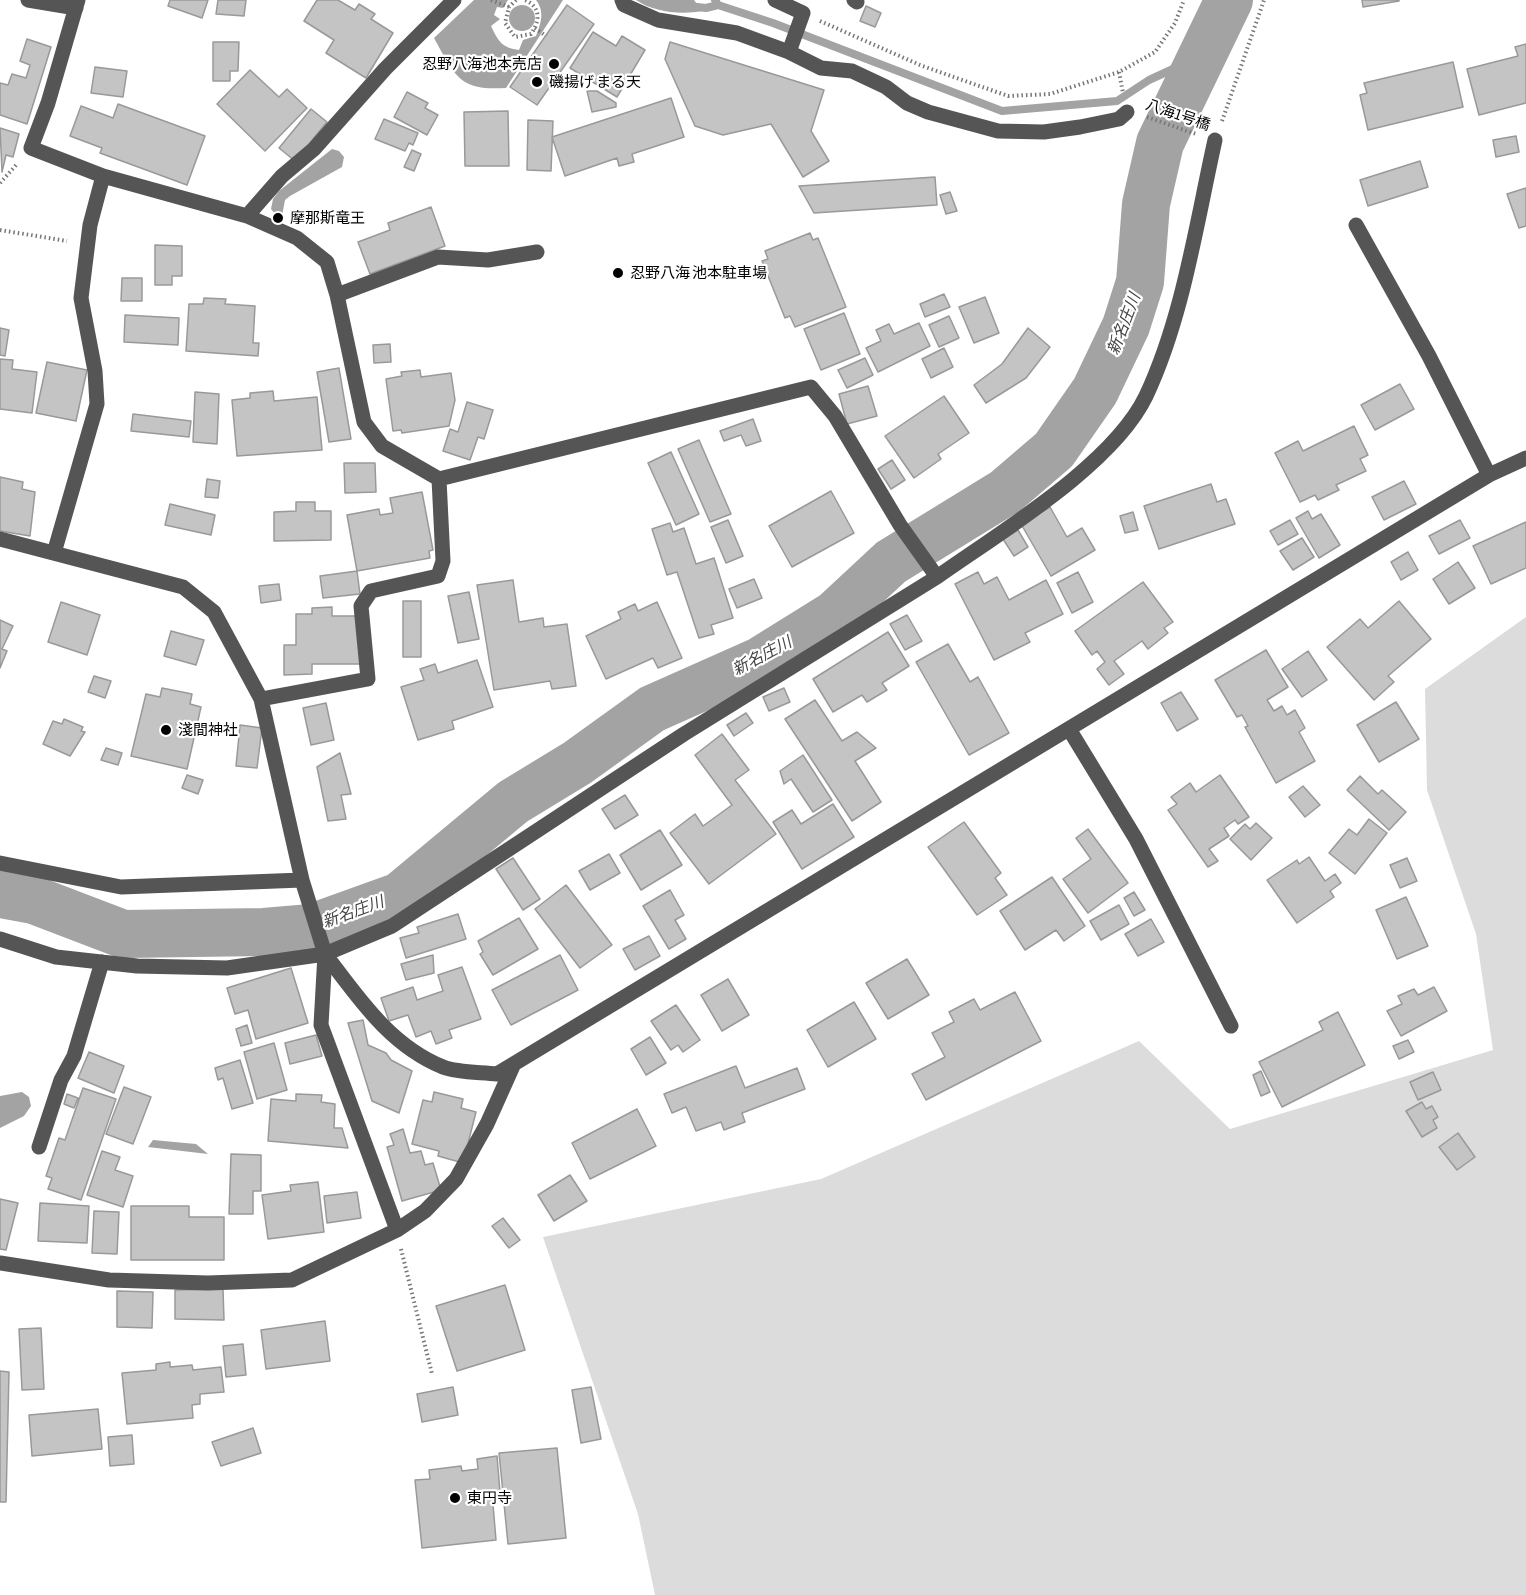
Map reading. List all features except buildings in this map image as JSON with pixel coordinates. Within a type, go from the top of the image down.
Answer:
[{"type":"street","points":[[28,0],[77,4],[32,148],[103,176],[247,216],[297,238],[327,262],[337,295],[364,422],[382,446],[439,479],[811,387],[835,416],[900,525],[937,577]]},
{"type":"street","points":[[247,216],[282,176],[314,149],[385,69],[454,0]]},
{"type":"street","points":[[775,0],[803,13]]},
{"type":"street","points":[[795,0],[803,13]]},
{"type":"street","points":[[623,2],[658,20],[737,33],[789,50],[821,68],[852,71],[886,87],[907,103],[928,112],[998,131],[1044,132],[1080,127],[1119,119],[1126,112]]},
{"type":"street","points":[[789,50],[803,13]]},
{"type":"street","points":[[0,939],[56,957],[137,966],[227,968],[325,954],[392,926],[684,734],[937,577],[1067,485],[1117,436],[1145,397],[1174,319],[1208,138]]},
{"type":"street","points":[[54,553],[97,404],[94,371],[81,298],[87,244],[103,176]]},
{"type":"street","points":[[1356,225],[1429,356],[1489,475]]},
{"type":"street","points":[[337,295],[438,257],[488,260],[537,252]]},
{"type":"street","points":[[0,539],[183,587],[214,612],[261,699],[302,880],[325,954],[375,1020],[405,1045],[444,1067],[497,1074],[1489,475],[1526,458]]},
{"type":"street","points":[[261,699],[368,679],[362,606],[371,591],[438,576],[444,561],[439,479]]},
{"type":"street","points":[[1069,729],[1136,839],[1231,1026]]},
{"type":"street","points":[[0,863],[121,887],[302,880]]},
{"type":"street","points":[[325,954],[321,1025],[397,1230]]},
{"type":"street","points":[[39,1147],[61,1080],[74,1056],[102,962]]},
{"type":"street","points":[[0,1263],[110,1280],[208,1283],[292,1280],[397,1230],[425,1211],[456,1179],[487,1124],[513,1066]]},
{"type":"path","points":[[491,0],[507,7]]},
{"type":"path","points":[[516,0],[507,7],[505,23],[515,37],[525,37],[535,28],[537,12],[531,3],[525,0]]},
{"type":"path","points":[[803,13],[920,65],[1008,96],[1050,94],[1119,72],[1155,52],[1175,23],[1185,0]]},
{"type":"path","points":[[1208,138],[1264,0]]},
{"type":"path","points":[[535,28],[546,36]]},
{"type":"path","points":[[1119,72],[1120,78]]},
{"type":"path","name":"八海1号橋","points":[[1146,117],[1208,138]]},
{"type":"path","points":[[0,183],[32,148]]},
{"type":"path","points":[[0,230],[87,244]]},
{"type":"path","points":[[397,1230],[432,1374]]},
{"type":"shaded area","points":[[474,0],[508,0],[503,8],[497,7],[494,15],[500,19],[491,26],[501,43],[508,48],[519,50],[523,40],[536,36],[538,31],[541,13],[536,0],[563,0],[506,88],[478,87],[468,84],[454,71],[434,38]]},
{"type":"shaded area","points":[[636,0],[694,0],[702,11],[668,12]]},
{"type":"shaded area","points":[[522,5],[531,9],[535,18],[531,27],[522,31],[513,27],[509,18],[513,9]]},
{"type":"shaded area","points":[[332,149],[339,151],[344,157],[342,167],[290,196],[285,200],[282,216],[276,215],[271,209],[273,199],[279,191]]},
{"type":"shaded area","points":[[1526,617],[1526,1595],[655,1595],[638,1514],[543,1237],[821,1179],[1139,1041],[1230,1129],[1493,1050],[1476,934],[1427,790],[1425,689]]},
{"type":"shaded area","points":[[22,1092],[29,1097],[31,1106],[24,1116],[0,1128],[0,1096]]},
{"type":"shaded area","points":[[153,1140],[196,1144],[208,1154],[148,1147]]},
{"type":"waterway","points":[[715,0],[718,5],[773,23],[1002,111],[1117,101],[1149,80],[1186,63],[1213,36]]},
{"type":"waterway","name":"新名庄川","points":[[0,894],[34,900],[123,934],[264,932],[311,928],[400,896],[513,802],[577,763],[652,709],[760,661],[834,615],[891,562],[1005,492],[1054,450],[1095,391],[1126,326],[1140,282],[1146,204],[1160,143],[1229,0]]},
{"type":"waterway","points":[[689,6],[706,8],[718,5]]},
{"type":"place","name":"忍野八海池本売店","points":[[554,64]]},
{"type":"place","name":"磯揚げ まる天","points":[[537,82]]},
{"type":"place","name":"摩那斯竜王","points":[[278,218]]},
{"type":"place","name":"忍野八海 池本駐車場","points":[[618,273]]},
{"type":"place","name":"淺間神社","points":[[166,730]]},
{"type":"place","name":"東円寺","points":[[455,1498]]}]
